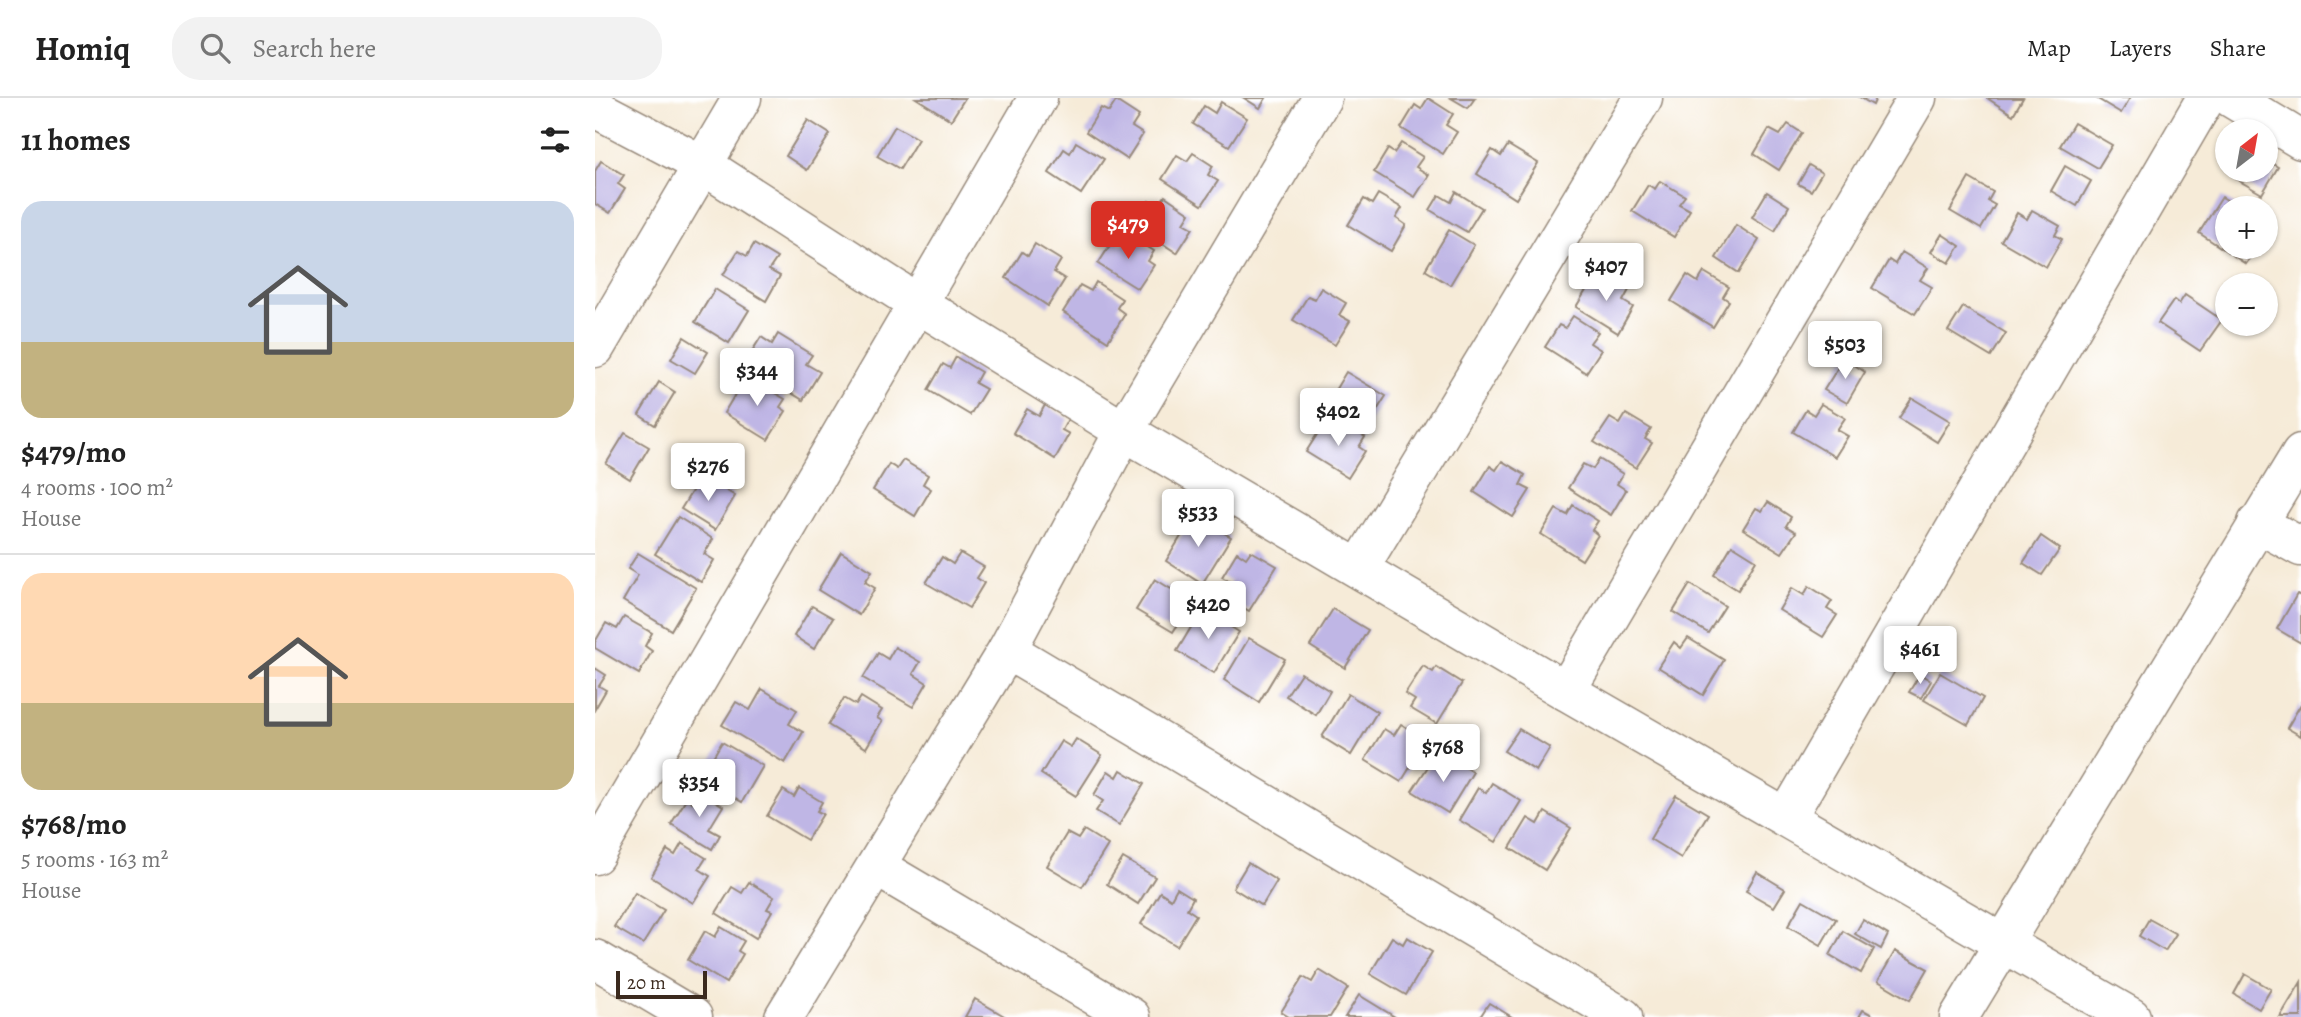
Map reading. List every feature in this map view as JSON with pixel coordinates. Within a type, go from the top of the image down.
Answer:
[{"type":"street","points":[[595,348],[742,98]]},
{"type":"street","points":[[595,855],[1038,98]]},
{"type":"street","points":[[784,1017],[1007,650],[1124,431],[1322,98]]},
{"type":"street","points":[[1360,567],[1643,98]]},
{"type":"street","points":[[1566,691],[1917,98]]},
{"type":"street","points":[[1787,817],[2206,98]]},
{"type":"street","points":[[2231,98],[2301,140]]},
{"type":"street","points":[[595,108],[703,164],[917,303],[1124,431],[1360,567],[1566,691],[2131,1017]]},
{"type":"street","points":[[1959,1017],[2301,453]]},
{"type":"street","points":[[2257,523],[2301,547]]},
{"type":"street","points":[[1007,650],[1623,1017]]},
{"type":"street","points":[[877,867],[1131,1017]]},
{"type":"street","points":[[595,959],[693,1017]]},
{"type":"building","points":[[916,98],[965,98],[951,120]]},
{"type":"building","points":[[1244,98],[1266,98],[1260,108]]},
{"type":"building","points":[[1428,98],[1453,114],[1446,125],[1457,132],[1443,154],[1401,128],[1415,105],[1421,109]]},
{"type":"building","points":[[1451,98],[1475,98],[1468,108]]},
{"type":"building","points":[[1861,98],[1876,98],[1873,105]]},
{"type":"building","points":[[1987,98],[2023,98],[2013,115]]},
{"type":"building","points":[[2096,98],[2130,98],[2121,113]]},
{"type":"building","points":[[1116,101],[1139,116],[1132,127],[1143,134],[1127,159],[1086,132],[1101,108],[1109,112]]},
{"type":"building","points":[[1221,102],[1247,118],[1229,146],[1193,124],[1204,106],[1215,113]]},
{"type":"building","points":[[808,120],[830,134],[807,170],[786,156]]},
{"type":"building","points":[[2074,123],[2112,145],[2098,168],[2060,146]]},
{"type":"building","points":[[1788,124],[1802,133],[1779,170],[1754,154],[1769,129],[1780,135]]},
{"type":"building","points":[[895,126],[918,139],[900,169],[877,156]]},
{"type":"building","points":[[1076,142],[1104,159],[1081,194],[1049,173],[1064,149],[1070,153]]},
{"type":"building","points":[[1401,143],[1423,157],[1416,167],[1429,175],[1415,197],[1374,172],[1388,149],[1394,153]]},
{"type":"building","points":[[1508,145],[1538,163],[1516,199],[1477,174],[1492,150],[1501,156]]},
{"type":"building","points":[[1193,153],[1213,166],[1208,175],[1218,181],[1202,205],[1162,179],[1177,155],[1187,161]]},
{"type":"building","points":[[601,161],[624,175],[618,184],[625,189],[610,213],[595,204],[595,171]]},
{"type":"building","points":[[1809,165],[1822,173],[1811,191],[1798,184]]},
{"type":"building","points":[[2065,166],[2091,181],[2077,206],[2051,191]]},
{"type":"building","points":[[1969,178],[1993,192],[1988,201],[1995,205],[1981,229],[1950,211]]},
{"type":"building","points":[[1660,181],[1685,196],[1679,204],[1690,210],[1674,237],[1632,211],[1648,185],[1655,189]]},
{"type":"building","points":[[2241,182],[2269,182],[2262,194]]},
{"type":"building","points":[[1456,192],[1482,208],[1467,232],[1430,210],[1439,195],[1451,202]]},
{"type":"building","points":[[1767,192],[1789,206],[1775,231],[1752,217]]},
{"type":"building","points":[[1378,194],[1402,208],[1396,218],[1406,225],[1391,251],[1348,225],[1364,199],[1372,204]]},
{"type":"building","points":[[1165,196],[1190,213],[1184,223],[1193,228],[1177,253],[1134,225],[1149,201],[1158,206]]},
{"type":"building","points":[[2215,208],[2215,244],[2199,233]]},
{"type":"building","points":[[2032,210],[2060,226],[2055,235],[2062,239],[2046,267],[2001,241],[2017,213],[2027,219]]},
{"type":"building","points":[[1736,225],[1759,240],[1739,273],[1716,258]]},
{"type":"building","points":[[1449,230],[1474,245],[1450,285],[1425,270]]},
{"type":"building","points":[[1942,234],[1960,246],[1949,263],[1931,252]]},
{"type":"building","points":[[1129,235],[1154,251],[1148,261],[1154,265],[1138,289],[1098,264],[1114,239],[1123,245]]},
{"type":"building","points":[[754,244],[777,258],[769,270],[780,276],[766,301],[723,275],[738,251],[747,256]]},
{"type":"building","points":[[1035,244],[1061,260],[1054,272],[1065,279],[1048,306],[1006,278],[1022,252],[1028,256]]},
{"type":"building","points":[[1902,252],[1928,268],[1920,280],[1932,287],[1915,314],[1872,288],[1889,260],[1895,264]]},
{"type":"building","points":[[1704,272],[1729,287],[1723,297],[1729,301],[1713,327],[1671,301],[1687,275],[1698,282]]},
{"type":"building","points":[[1604,274],[1629,290],[1623,301],[1633,307],[1618,333],[1576,307],[1591,282],[1597,285]]},
{"type":"building","points":[[1096,282],[1122,299],[1117,308],[1125,314],[1108,341],[1063,312],[1080,285],[1091,291]]},
{"type":"building","points":[[1321,288],[1346,303],[1339,315],[1350,321],[1335,345],[1293,320],[1308,296],[1315,299]]},
{"type":"building","points":[[715,289],[749,310],[729,343],[695,322]]},
{"type":"building","points":[[2185,295],[2215,315],[2215,330],[2200,351],[2158,323],[2174,300],[2179,304]]},
{"type":"building","points":[[1963,307],[2006,333],[1991,357],[1948,331]]},
{"type":"building","points":[[1573,316],[1598,332],[1590,343],[1601,350],[1586,373],[1545,347],[1559,325],[1565,328]]},
{"type":"building","points":[[778,334],[812,355],[806,364],[820,372],[803,400],[744,364],[761,337],[772,344]]},
{"type":"building","points":[[684,337],[708,352],[695,373],[671,359]]},
{"type":"building","points":[[956,357],[981,372],[975,383],[986,389],[970,415],[928,390],[943,364],[950,368]]},
{"type":"building","points":[[1844,358],[1865,372],[1847,403],[1824,390]]},
{"type":"building","points":[[1346,372],[1386,396],[1367,426],[1328,402]]},
{"type":"building","points":[[746,376],[785,399],[780,407],[786,411],[768,440],[724,413]]},
{"type":"building","points":[[659,382],[675,392],[655,425],[639,415]]},
{"type":"building","points":[[1912,398],[1950,421],[1937,442],[1899,418]]},
{"type":"building","points":[[1821,404],[1845,418],[1837,430],[1848,436],[1835,457],[1793,432],[1806,410],[1814,415]]},
{"type":"building","points":[[1045,405],[1068,419],[1062,430],[1069,434],[1055,459],[1013,433],[1027,409],[1039,416]]},
{"type":"building","points":[[1626,414],[1651,429],[1645,439],[1652,443],[1636,468],[1594,442],[1610,418],[1620,424]]},
{"type":"building","points":[[1340,422],[1365,437],[1359,447],[1365,451],[1348,478],[1306,452],[1323,425],[1334,432]]},
{"type":"building","points":[[625,433],[649,447],[630,479],[606,464]]},
{"type":"building","points":[[1599,459],[1623,474],[1617,484],[1626,490],[1611,515],[1568,488],[1583,464],[1593,469]]},
{"type":"building","points":[[903,460],[928,475],[923,484],[931,489],[915,516],[873,490],[889,464],[897,469]]},
{"type":"building","points":[[1502,461],[1525,475],[1520,485],[1530,490],[1513,517],[1474,492],[1490,466],[1496,470]]},
{"type":"building","points":[[702,475],[735,496],[715,530],[681,509]]},
{"type":"building","points":[[1768,502],[1791,517],[1786,526],[1796,532],[1782,553],[1743,529],[1756,508],[1762,511]]},
{"type":"building","points":[[1573,505],[1598,521],[1592,530],[1598,535],[1582,560],[1541,534],[1556,509],[1567,515]]},
{"type":"building","points":[[1194,515],[1231,537],[1202,584],[1166,561]]},
{"type":"building","points":[[678,517],[713,539],[704,554],[714,560],[701,582],[655,554]]},
{"type":"building","points":[[2041,536],[2060,549],[2042,575],[2023,563]]},
{"type":"building","points":[[1732,545],[1756,560],[1738,590],[1714,575]]},
{"type":"building","points":[[1251,551],[1277,566],[1249,611],[1223,595],[1231,582],[1222,577],[1237,552],[1246,558]]},
{"type":"building","points":[[841,552],[872,571],[865,582],[875,588],[859,615],[818,590]]},
{"type":"building","points":[[638,553],[696,588],[671,630],[623,601],[638,575],[628,569]]},
{"type":"building","points":[[960,553],[984,567],[977,578],[984,583],[969,608],[926,583],[942,557],[953,564]]},
{"type":"building","points":[[1155,579],[1192,602],[1173,632],[1136,610]]},
{"type":"building","points":[[1690,584],[1725,606],[1708,633],[1673,612]]},
{"type":"building","points":[[1809,586],[1832,601],[1827,609],[1837,615],[1823,637],[1779,610],[1792,588],[1804,595]]},
{"type":"building","points":[[2297,594],[2301,596],[2301,643],[2277,629]]},
{"type":"building","points":[[812,606],[833,618],[814,649],[794,636]]},
{"type":"building","points":[[1202,609],[1239,632],[1214,673],[1177,651]]},
{"type":"building","points":[[1333,609],[1368,630],[1345,668],[1310,646]]},
{"type":"building","points":[[624,617],[652,633],[645,646],[652,651],[639,674],[595,648],[595,642],[606,623],[617,629]]},
{"type":"building","points":[[1249,638],[1285,659],[1259,702],[1224,680]]},
{"type":"building","points":[[1688,638],[1724,660],[1703,695],[1658,667],[1674,642],[1681,648]]},
{"type":"building","points":[[895,647],[920,662],[913,674],[927,683],[913,707],[863,678],[878,653],[888,659]]},
{"type":"building","points":[[1423,666],[1433,672],[1436,667],[1462,683],[1437,724],[1410,708],[1415,700],[1405,694]]},
{"type":"building","points":[[595,668],[606,675],[599,686],[606,690],[595,709]]},
{"type":"building","points":[[1301,673],[1330,691],[1316,715],[1286,696]]},
{"type":"building","points":[[1940,673],[1983,698],[1968,725],[1924,700]]},
{"type":"building","points":[[1920,674],[1931,681],[1921,698],[1909,692]]},
{"type":"building","points":[[762,689],[797,710],[789,724],[803,732],[785,763],[722,725],[736,702],[750,710]]},
{"type":"building","points":[[1348,694],[1377,712],[1351,755],[1322,737]]},
{"type":"building","points":[[861,697],[882,710],[877,718],[882,721],[866,748],[828,725],[844,698],[856,705]]},
{"type":"building","points":[[2301,704],[2301,736],[2287,728]]},
{"type":"building","points":[[1401,724],[1427,740],[1401,782],[1365,760],[1384,729],[1394,735]]},
{"type":"building","points":[[1519,729],[1550,748],[1536,771],[1504,751]]},
{"type":"building","points":[[1076,739],[1102,755],[1076,796],[1041,774],[1061,741],[1071,747]]},
{"type":"building","points":[[722,742],[763,766],[742,802],[701,777]]},
{"type":"building","points":[[1448,756],[1473,772],[1448,813],[1412,791],[1431,762],[1441,768]]},
{"type":"building","points":[[1121,770],[1144,784],[1119,825],[1096,811],[1103,801],[1094,795],[1108,771],[1117,777]]},
{"type":"building","points":[[1492,783],[1521,801],[1496,842],[1459,820],[1478,788],[1486,793]]},
{"type":"building","points":[[799,788],[822,802],[817,811],[823,814],[807,840],[767,816],[783,790],[794,797]]},
{"type":"building","points":[[699,791],[723,806],[709,829],[720,835],[712,849],[671,824],[687,798],[692,802]]},
{"type":"building","points":[[1676,795],[1708,814],[1681,858],[1650,839]]},
{"type":"building","points":[[1545,812],[1571,828],[1545,870],[1510,848],[1528,818],[1538,824]]},
{"type":"building","points":[[1084,830],[1108,845],[1082,887],[1047,866],[1067,833],[1078,839]]},
{"type":"building","points":[[682,843],[706,858],[699,869],[710,876],[693,903],[651,877],[667,850],[675,855]]},
{"type":"building","points":[[1123,858],[1155,877],[1138,904],[1107,884]]},
{"type":"building","points":[[1248,863],[1277,881],[1262,906],[1233,888]]},
{"type":"building","points":[[1757,872],[1785,889],[1774,907],[1746,891]]},
{"type":"building","points":[[749,882],[774,897],[767,909],[772,911],[756,938],[716,913],[732,887],[742,893]]},
{"type":"building","points":[[1177,888],[1193,898],[1187,909],[1196,915],[1177,946],[1141,924],[1160,892],[1171,899]]},
{"type":"building","points":[[635,893],[664,910],[643,944],[614,927]]},
{"type":"building","points":[[1803,900],[1836,919],[1821,945],[1788,926]]},
{"type":"building","points":[[2149,919],[2176,934],[2165,951],[2139,936]]},
{"type":"building","points":[[1863,920],[1888,935],[1881,949],[1855,934]]},
{"type":"building","points":[[721,927],[744,941],[738,951],[743,954],[726,983],[688,960],[705,931],[715,937]]},
{"type":"building","points":[[1843,931],[1874,949],[1861,973],[1830,955]]},
{"type":"building","points":[[1392,937],[1403,944],[1407,937],[1432,952],[1406,995],[1370,974]]},
{"type":"building","points":[[1895,951],[1928,969],[1910,1000],[1878,981]]},
{"type":"building","points":[[1319,970],[1348,988],[1330,1017],[1289,1017],[1281,1012],[1303,977],[1312,982]]},
{"type":"building","points":[[2245,974],[2271,989],[2259,1009],[2234,994]]},
{"type":"building","points":[[2301,982],[2301,1017],[2280,1017]]},
{"type":"building","points":[[1359,995],[1395,1017],[1345,1017]]},
{"type":"building","points":[[975,999],[1006,1017],[965,1017]]},
{"type":"building","points":[[1489,1003],[1512,1017],[1480,1017]]},
{"type":"building","points":[[1863,1010],[1876,1017],[1859,1017]]}]
